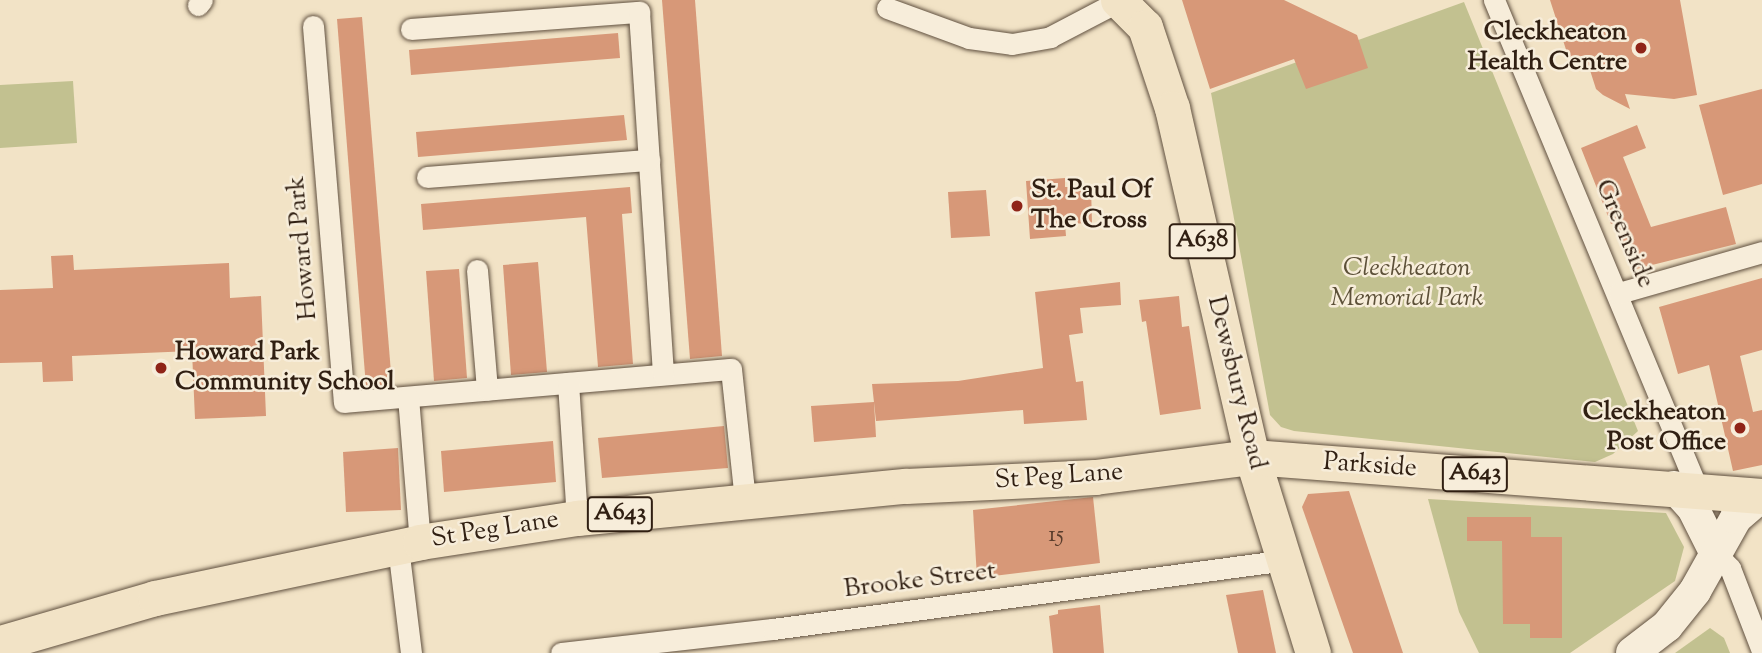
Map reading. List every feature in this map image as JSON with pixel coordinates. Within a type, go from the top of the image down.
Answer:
[{"type":"main road","name":"Dewsbury Road","points":[[1118,0],[1145,27],[1172,108],[1252,457],[1286,560],[1312,653]]},
{"type":"main road","name":"Parkside","points":[[1252,457],[1686,489]]},
{"type":"main road","name":"St Peg Lane","points":[[0,643],[155,598],[409,544],[577,518],[906,486],[1095,477],[1252,457]]},
{"type":"main road","name":"A643","points":[[1686,489],[1762,496]]},
{"type":"street","points":[[887,8],[969,38],[1012,44],[1050,37],[1118,0]]},
{"type":"street","name":"Greenside","points":[[1494,0],[1619,293],[1686,489]]},
{"type":"street","points":[[411,29],[639,12],[663,374]]},
{"type":"street","name":"Howard Park","points":[[313,26],[344,402],[731,369],[745,500]]},
{"type":"street","points":[[427,177],[649,160]]},
{"type":"street","points":[[1619,293],[1762,253]]},
{"type":"street","points":[[477,270],[487,390]]},
{"type":"street","points":[[568,383],[577,518]]},
{"type":"street","points":[[408,397],[411,653]]},
{"type":"street","points":[[1686,489],[1716,554],[1730,568],[1762,650]]},
{"type":"street","points":[[1632,653],[1667,626],[1695,591],[1736,518],[1762,496]]},
{"type":"street","name":"Brooke Street","points":[[561,653],[772,629],[1286,560]]},
{"type":"green space","name":"Cleckheaton Memorial Park","points":[[1464,2],[1638,431],[1613,454],[1595,462],[1294,431],[1281,427],[1270,415],[1211,93]]},
{"type":"green space","points":[[73,81],[77,143],[0,148],[0,85]]},
{"type":"green space","points":[[1428,499],[1666,513],[1684,547],[1675,581],[1570,653],[1479,653],[1459,612]]},
{"type":"green space","points":[[1710,628],[1724,638],[1730,653],[1675,653]]},
{"type":"building","points":[[662,0],[695,0],[722,356],[690,359]]},
{"type":"building","points":[[1182,0],[1284,0],[1357,35],[1368,68],[1306,89],[1294,59],[1210,89]]},
{"type":"building","name":"Cleckheaton Health Centre","points":[[1550,0],[1680,0],[1697,95],[1674,99],[1625,94],[1630,109],[1603,95],[1596,89],[1588,64],[1576,70],[1570,62]]},
{"type":"building","points":[[362,17],[392,385],[366,387],[337,19]]},
{"type":"building","points":[[618,33],[620,58],[411,75],[409,50]]},
{"type":"building","points":[[1762,89],[1762,184],[1723,195],[1699,105]]},
{"type":"building","points":[[624,115],[627,140],[418,157],[416,132]]},
{"type":"building","points":[[1637,125],[1646,148],[1623,157],[1651,227],[1726,207],[1736,244],[1636,269],[1614,223],[1611,224],[1581,148]]},
{"type":"building","points":[[1065,178],[1065,187],[1091,187],[1092,223],[1065,224],[1066,236],[1030,239],[1026,181]]},
{"type":"building","points":[[630,187],[632,213],[622,214],[633,364],[598,367],[586,217],[423,230],[421,204]]},
{"type":"building","points":[[986,190],[990,236],[951,238],[948,192]]},
{"type":"building","points":[[73,255],[74,270],[229,263],[230,298],[261,296],[266,416],[195,419],[192,351],[72,356],[73,381],[43,382],[42,362],[0,363],[0,290],[53,288],[51,256]]},
{"type":"building","points":[[538,262],[547,372],[511,375],[503,265]]},
{"type":"building","points":[[459,269],[467,378],[434,381],[426,271]]},
{"type":"building","points":[[1762,278],[1762,350],[1740,356],[1753,412],[1762,410],[1762,465],[1733,471],[1709,365],[1678,374],[1659,307]]},
{"type":"building","points":[[1120,282],[1121,305],[1080,308],[1083,333],[1069,335],[1076,382],[1083,381],[1087,420],[1024,424],[1023,410],[876,421],[872,384],[958,381],[1043,368],[1035,292]]},
{"type":"building","points":[[1179,296],[1182,327],[1189,326],[1201,409],[1160,415],[1146,321],[1142,322],[1139,300]]},
{"type":"building","points":[[874,402],[876,437],[814,442],[811,406]]},
{"type":"building","points":[[724,426],[728,468],[602,478],[598,438]]},
{"type":"building","points":[[553,441],[556,482],[444,492],[441,451]]},
{"type":"building","points":[[398,448],[401,510],[346,512],[343,452]]},
{"type":"building","points":[[1349,491],[1403,653],[1353,653],[1302,507],[1308,494]]},
{"type":"building","points":[[1093,497],[1100,563],[977,578],[973,510]]},
{"type":"building","points":[[1467,517],[1531,517],[1531,537],[1562,537],[1562,638],[1530,638],[1530,624],[1503,624],[1502,541],[1467,541]]},
{"type":"building","points":[[1263,590],[1276,653],[1238,653],[1226,595]]},
{"type":"building","points":[[1100,605],[1104,653],[1053,653],[1049,616],[1058,614],[1058,610]]},
{"type":"place","name":"Cleckheaton Health Centre","points":[[1641,48]]},
{"type":"place","name":"St. Paul Of The Cross","points":[[1017,206]]},
{"type":"place","name":"Howard Park Community School","points":[[161,368]]},
{"type":"place","name":"Cleckheaton Post Office","points":[[1740,428]]}]
